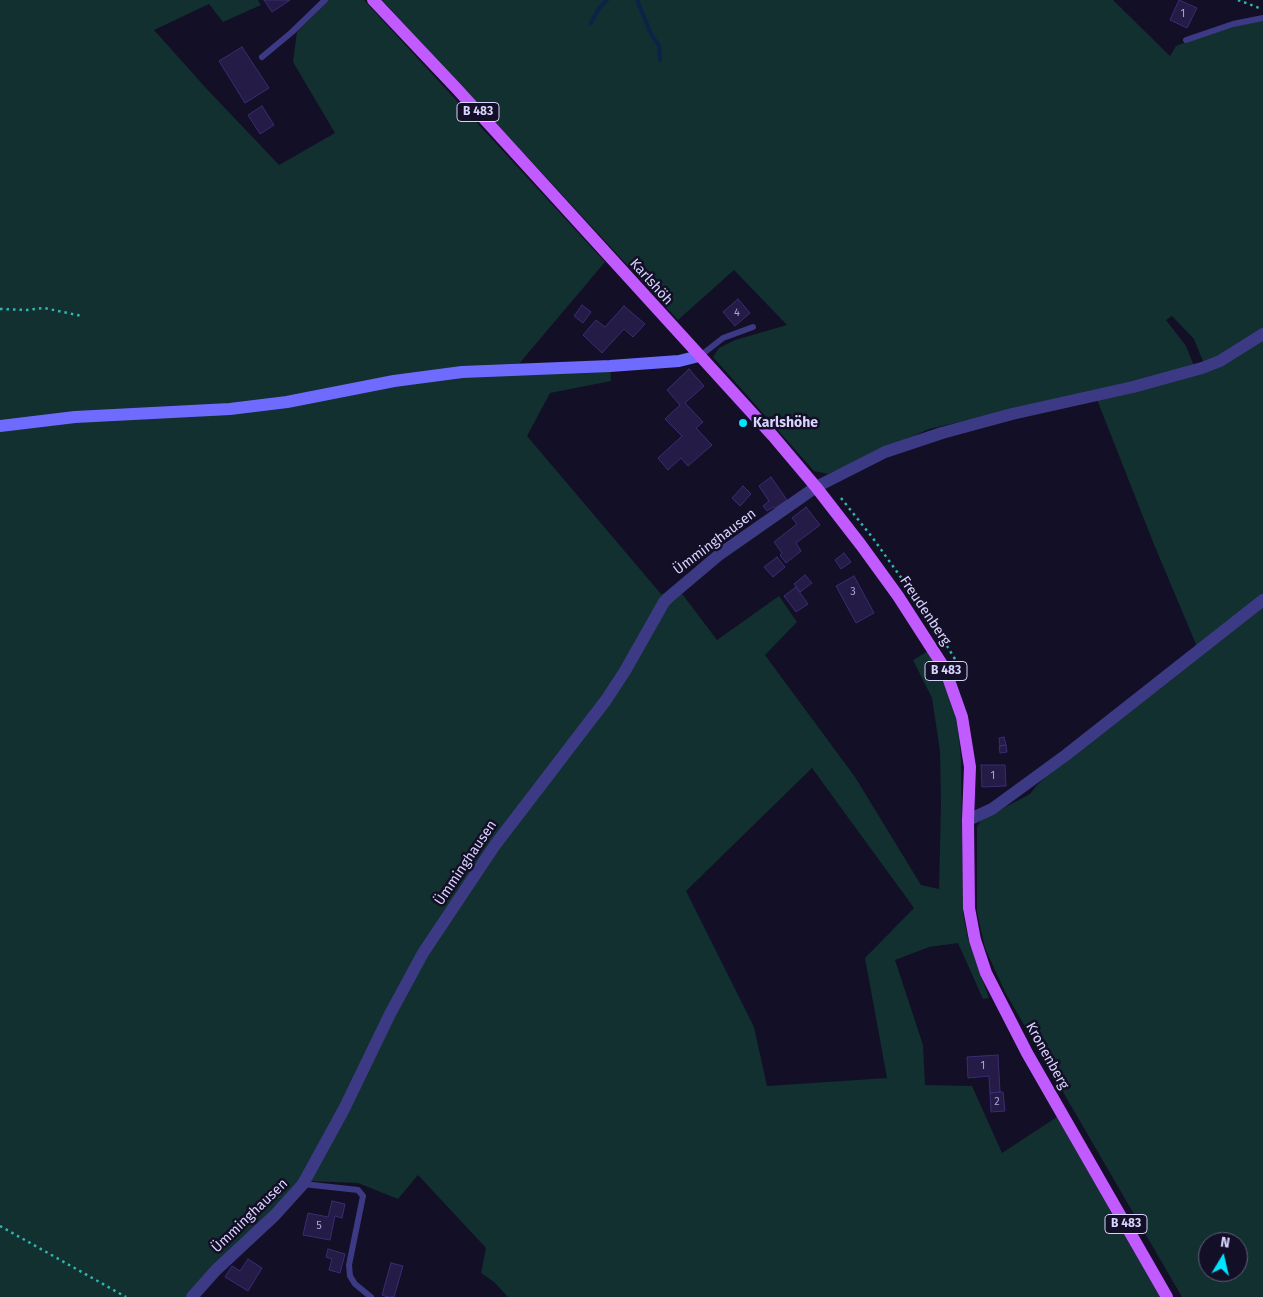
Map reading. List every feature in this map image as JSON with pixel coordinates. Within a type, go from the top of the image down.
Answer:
[{"type":"main road","name":"Karlshöh","points":[[373,0],[457,88],[699,356]]},
{"type":"main road","points":[[0,426],[75,417],[230,409],[287,402],[425,376],[489,370],[679,361],[699,356]]},
{"type":"main road","name":"Freudenberg","points":[[699,356],[773,436],[816,487],[898,596],[945,669],[958,703],[965,731],[970,768],[968,820],[969,908],[975,940],[986,973]]},
{"type":"main road","name":"Kronenberg","points":[[986,973],[1027,1053],[1167,1297]]},
{"type":"street","name":"Ümminghausen","points":[[192,1297],[216,1270],[275,1215],[303,1184],[344,1109],[390,1014],[423,953],[496,845],[606,700],[625,671],[664,602],[720,554],[816,487],[885,452],[942,433],[1012,414],[1133,387],[1202,368],[1220,362],[1263,334]]},
{"type":"street","points":[[968,820],[992,809],[1066,754],[1263,600]]},
{"type":"lane","points":[[262,57],[292,32],[325,0]]},
{"type":"lane","points":[[1186,40],[1233,24],[1263,18]]},
{"type":"lane","points":[[699,356],[723,338],[753,327]]},
{"type":"lane","points":[[303,1184],[358,1190],[363,1196],[349,1265],[350,1276],[354,1284],[371,1297]]},
{"type":"path","points":[[1238,0],[1263,10]]},
{"type":"path","points":[[0,309],[27,310],[44,308],[82,316]]},
{"type":"path","points":[[0,1226],[126,1297]]},
{"type":"green space","points":[[0,0],[258,0],[261,5],[223,22],[209,4],[154,30],[279,165],[335,133],[293,62],[297,32],[329,0],[364,0],[605,262],[518,365],[287,400],[0,421]]},
{"type":"green space","points":[[382,0],[1113,0],[1170,56],[1176,46],[1232,26],[1263,18],[1263,597],[1198,649],[1153,542],[1096,397],[1204,364],[1194,339],[1172,316],[1166,320],[1186,346],[1194,366],[1149,379],[929,429],[828,474],[814,471],[713,357],[719,348],[735,340],[787,325],[734,270],[678,320]]},
{"type":"green space","points":[[610,366],[611,381],[550,393],[527,436],[661,594],[680,591],[717,640],[779,596],[797,622],[765,655],[855,777],[921,885],[939,889],[940,751],[932,698],[913,660],[928,651],[953,704],[958,730],[961,758],[963,913],[968,939],[989,998],[983,999],[958,943],[929,947],[895,960],[923,1045],[925,1085],[972,1086],[1002,1153],[1057,1117],[1160,1297],[508,1297],[494,1282],[481,1273],[486,1248],[418,1175],[398,1199],[358,1183],[307,1181],[192,1297],[0,1297],[0,426],[230,409],[394,381]],"holes":[[[812,768],[914,908],[865,958],[887,1078],[767,1086],[754,1027],[686,891]]]},
{"type":"green space","points":[[1263,603],[1263,1297],[1182,1297],[1005,992],[985,948],[977,912],[977,827],[981,820],[1030,794],[1038,784],[1069,757]]},
{"type":"building","points":[[264,0],[290,0],[272,12]]},
{"type":"building","points":[[1179,0],[1197,8],[1187,28],[1170,20]]},
{"type":"building","points":[[242,47],[269,88],[245,103],[219,61]]},
{"type":"building","points":[[262,106],[274,125],[260,134],[248,115]]},
{"type":"building","points":[[738,299],[750,313],[735,326],[723,312]]},
{"type":"building","points":[[582,305],[591,312],[583,323],[574,316]]},
{"type":"building","points":[[624,306],[645,324],[633,337],[624,329],[602,353],[583,335],[596,320],[605,327]]},
{"type":"building","points":[[689,369],[704,386],[685,403],[703,422],[696,428],[712,445],[688,466],[681,458],[668,470],[658,458],[682,436],[665,419],[680,405],[667,390]]},
{"type":"building","points":[[771,477],[787,500],[767,511],[763,506],[769,501],[759,486]]},
{"type":"building","points":[[743,486],[751,494],[740,506],[732,498]]},
{"type":"building","points":[[806,507],[820,525],[796,543],[801,551],[786,563],[774,542],[797,524],[792,518]]},
{"type":"building","points":[[844,553],[851,562],[841,569],[835,560]]},
{"type":"building","points":[[777,557],[785,567],[773,577],[764,567]]},
{"type":"building","points":[[805,575],[812,583],[800,592],[794,584]]},
{"type":"building","points":[[854,576],[874,613],[856,623],[836,586]]},
{"type":"building","points":[[796,587],[808,604],[796,612],[784,596]]},
{"type":"building","points":[[1004,737],[1006,745],[1000,746],[999,738]]},
{"type":"building","points":[[1006,745],[1007,752],[1000,753],[999,746]]},
{"type":"building","points":[[981,765],[1005,765],[1006,786],[982,787]]},
{"type":"building","points":[[998,1055],[1000,1092],[990,1093],[989,1076],[968,1078],[967,1057]]},
{"type":"building","points":[[1003,1092],[1005,1111],[991,1112],[990,1093]]},
{"type":"building","points":[[332,1201],[345,1204],[342,1218],[335,1216],[330,1240],[303,1235],[308,1213],[328,1217]]},
{"type":"building","points":[[328,1249],[345,1254],[340,1273],[329,1270],[332,1259],[326,1257]]},
{"type":"building","points":[[248,1259],[262,1268],[248,1291],[225,1277],[232,1266],[240,1271]]},
{"type":"building","points":[[391,1263],[403,1266],[394,1297],[388,1297],[382,1295]]},
{"type":"waterway","points":[[591,23],[599,8],[607,0]]},
{"type":"waterway","points":[[637,0],[652,36],[659,45],[660,60]]},
{"type":"place","name":"Karlshöhe","points":[[743,423]]}]
